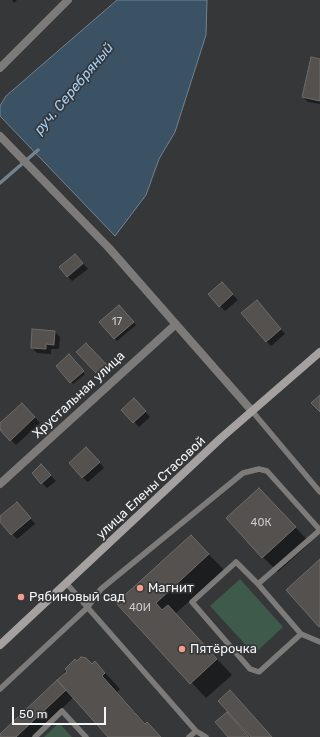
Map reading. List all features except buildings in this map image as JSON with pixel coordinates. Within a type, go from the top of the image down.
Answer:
[{"type":"main road","name":"улица Елены Стасовой","points":[[0,645],[252,411],[320,352]]},
{"type":"street","points":[[0,68],[68,0]]},
{"type":"street","points":[[0,136],[109,248],[252,411]]},
{"type":"street","name":"Хрустальная улица","points":[[0,484],[176,324]]},
{"type":"lane","points":[[252,411],[320,492]]},
{"type":"lane","points":[[0,689],[87,608],[101,589],[243,473],[260,469],[267,471],[320,530],[258,584]]},
{"type":"lane","points":[[301,634],[259,672],[250,669],[192,602],[236,562],[258,584],[301,634],[320,642]]},
{"type":"lane","points":[[67,584],[196,731],[206,737]]},
{"type":"lane","points":[[35,737],[62,710],[86,737]]},
{"type":"lane","points":[[189,737],[196,731]]},
{"type":"green space","points":[[240,579],[283,627],[254,654],[210,606]]},
{"type":"green space","points":[[59,723],[72,737],[44,737]]},
{"type":"water","points":[[117,0],[207,0],[206,35],[175,132],[159,159],[146,195],[115,236],[0,116],[0,106],[6,96]]},
{"type":"waterway","name":"руч. Серебряный","points":[[0,183],[38,150]]},
{"type":"place","name":"Магнит","points":[[140,588]]},
{"type":"place","name":"Рябиновый сад","points":[[21,597]]},
{"type":"place","name":"Пятёрочка","points":[[182,649]]}]
